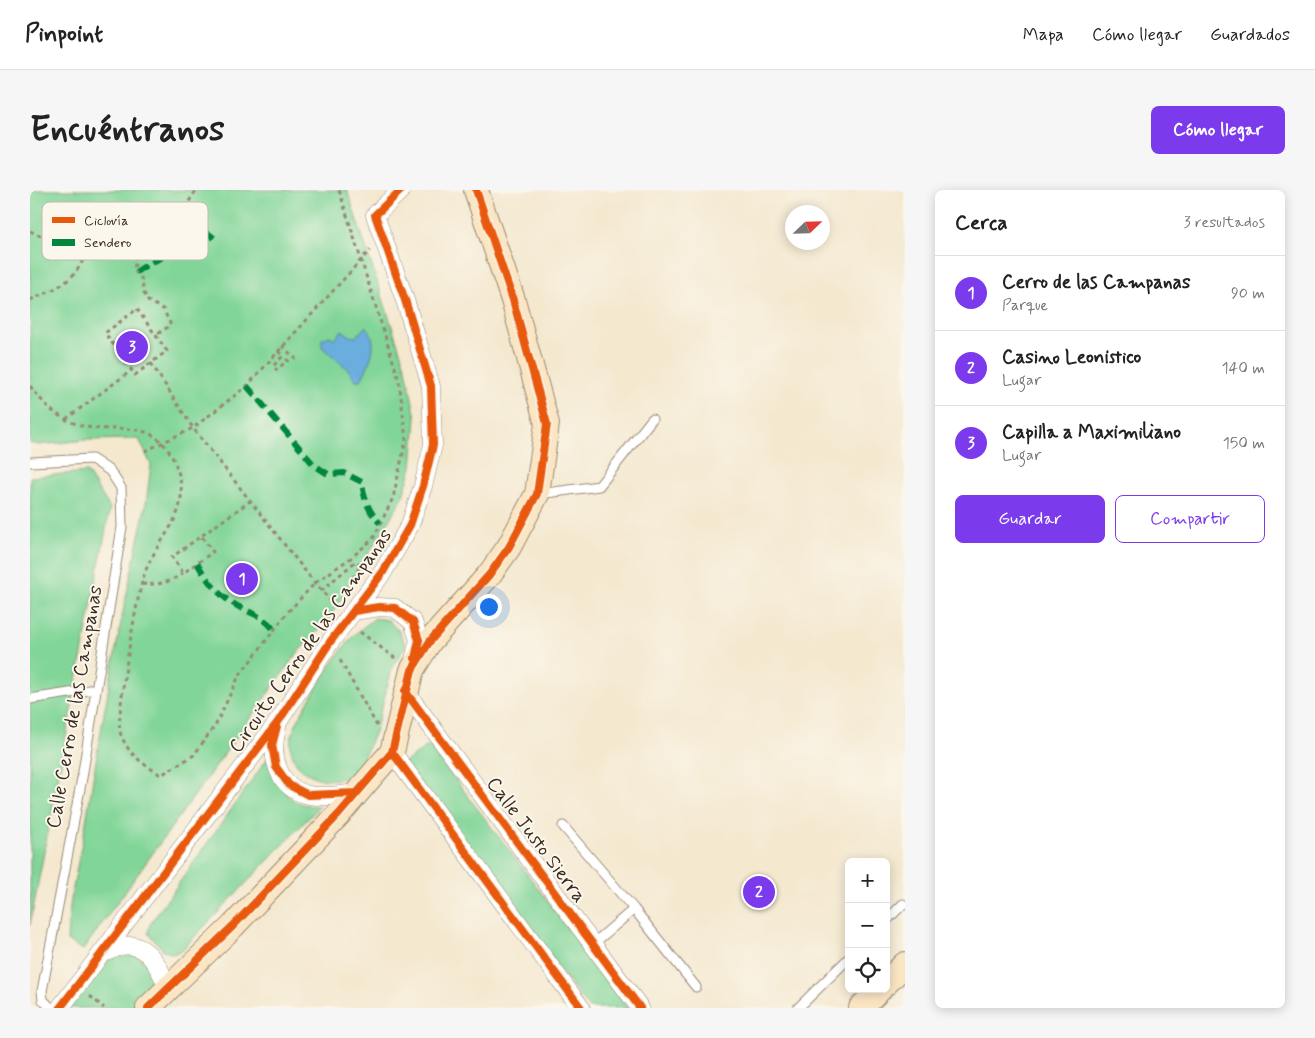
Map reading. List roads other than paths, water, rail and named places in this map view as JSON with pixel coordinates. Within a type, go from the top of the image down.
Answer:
[{"type":"street","name":"Circuito Cerro de las Campanas","points":[[60,1008],[278,722],[330,642],[378,579],[410,525],[424,486],[433,445],[434,414],[431,386],[405,300],[375,215],[401,190]]},
{"type":"street","points":[[408,680],[430,641],[489,575],[509,547],[537,494],[547,424],[513,300],[476,190]]},
{"type":"street","points":[[493,190],[498,224],[495,244]]},
{"type":"street","points":[[148,1008],[239,920],[392,752],[400,726],[408,680],[419,640],[413,622],[395,608],[379,607],[350,616]]},
{"type":"street","name":"Calle Justo Sierra","points":[[408,680],[640,1008]]},
{"type":"street","points":[[278,722],[272,744],[276,766],[289,785],[308,795],[356,793]]},
{"type":"street","points":[[392,752],[581,1008]]},
{"type":"street","points":[[102,954],[124,945],[142,950],[155,961],[168,989]]},
{"type":"street","points":[[890,979],[905,964]]},
{"type":"street","points":[[861,1008],[876,993]]},
{"type":"lane","points":[[537,494],[599,486],[652,419]]},
{"type":"lane","name":"Calle Cerro de las Campanas","points":[[30,462],[92,459],[110,471],[121,488],[122,527],[96,689],[42,991],[43,1000],[51,1008]]},
{"type":"lane","points":[[30,699],[96,689]]},
{"type":"lane","points":[[562,826],[634,910],[696,987]]},
{"type":"lane","points":[[890,917],[903,904]]},
{"type":"lane","points":[[593,944],[634,910]]},
{"type":"lane","points":[[798,1008],[845,962]]},
{"type":"water","points":[[366,326],[372,339],[372,353],[368,367],[361,380],[356,380],[347,368],[322,347],[322,339],[330,336],[335,339],[342,330],[350,336],[356,337]]},
{"type":"place","name":"Capilla a Maximiliano","points":[[132,347]]},
{"type":"place","name":"Cerro de las Campanas","points":[[242,579]]},
{"type":"place","name":"Casino Leonistico","points":[[759,892]]}]
